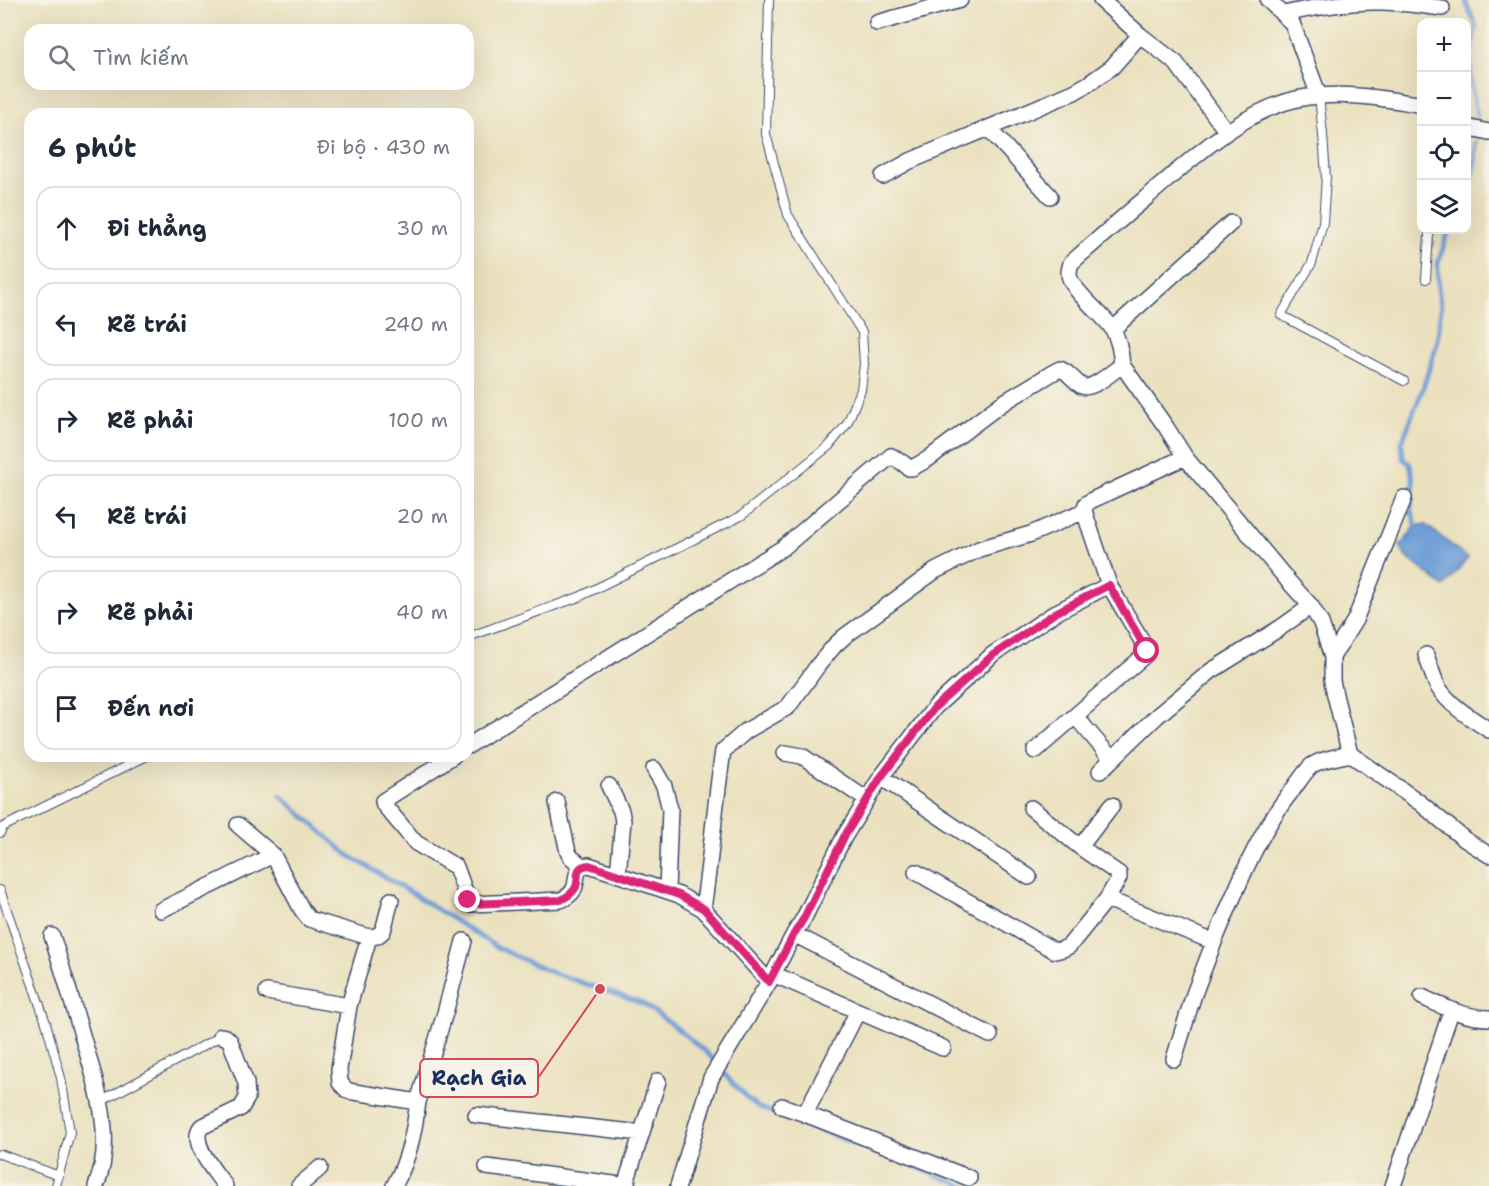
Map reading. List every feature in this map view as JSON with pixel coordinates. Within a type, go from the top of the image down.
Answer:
[{"type":"street","points":[[876,23],[960,0]]},
{"type":"street","points":[[1101,0],[1176,63],[1227,132]]},
{"type":"street","points":[[1268,0],[1292,23],[1319,96]]},
{"type":"street","points":[[1284,14],[1355,1],[1442,8]]},
{"type":"street","points":[[883,176],[910,161],[1074,92],[1112,67],[1140,35]]},
{"type":"street","points":[[1417,104],[1368,96],[1319,96],[1289,102],[1253,116],[1227,132],[1186,164],[1071,264],[1068,274],[1074,286],[1113,329],[1122,365],[1185,457],[1288,582],[1311,606],[1321,623],[1332,657],[1332,681],[1350,754],[1489,855]]},
{"type":"street","points":[[1471,127],[1489,132]]},
{"type":"street","points":[[988,128],[1050,196]]},
{"type":"street","points":[[1113,329],[1231,223]]},
{"type":"street","points":[[474,742],[784,547],[891,456],[912,468],[928,459],[1001,404],[1060,369],[1086,388],[1122,365]]},
{"type":"street","points":[[1035,751],[1147,651],[1109,585],[1084,511],[1086,504],[1185,457]]},
{"type":"street","points":[[1332,657],[1355,621],[1404,498]]},
{"type":"street","points":[[704,909],[723,752],[746,731],[788,707],[819,664],[845,636],[935,571],[979,549],[1031,534],[1084,511]]},
{"type":"street","points":[[678,1186],[711,1078],[771,978],[844,837],[881,777],[935,707],[993,655],[1055,613],[1109,585]]},
{"type":"street","points":[[1100,771],[1156,716],[1211,671],[1311,606]]},
{"type":"street","points":[[1426,656],[1437,686],[1449,700],[1489,730]]},
{"type":"street","points":[[1075,716],[1112,759]]},
{"type":"street","points":[[786,753],[802,756],[867,800]]},
{"type":"street","points":[[1174,1059],[1194,994],[1214,942],[1265,829],[1311,766],[1350,754]]},
{"type":"street","points":[[444,762],[383,801],[416,843],[456,867],[471,904],[561,900],[575,889],[578,869],[589,865],[679,895],[704,909],[771,978],[858,1011],[943,1048]]},
{"type":"street","points":[[654,769],[664,786],[670,809],[667,891]]},
{"type":"street","points":[[881,777],[1029,877]]},
{"type":"street","points":[[609,786],[621,811],[623,821],[618,874]]},
{"type":"street","points":[[556,802],[568,852],[582,866]]},
{"type":"street","points":[[1080,847],[1112,805]]},
{"type":"street","points":[[916,872],[1055,951],[1069,946],[1107,899],[1119,874],[1030,808]]},
{"type":"street","points":[[238,825],[273,855],[302,910],[309,918],[369,937],[377,936],[383,931],[391,900]]},
{"type":"street","points":[[161,910],[273,855]]},
{"type":"street","points":[[1107,899],[1214,942]]},
{"type":"street","points":[[794,934],[990,1035]]},
{"type":"street","points":[[52,936],[100,1102],[104,1150],[103,1163],[96,1186]]},
{"type":"street","points":[[369,937],[349,1006],[339,1069],[340,1083],[348,1091],[418,1102]]},
{"type":"street","points":[[394,1186],[402,1171],[413,1136],[418,1102],[446,1012],[464,941]]},
{"type":"street","points":[[267,992],[349,1006]]},
{"type":"street","points":[[1422,997],[1451,1011],[1489,1018]]},
{"type":"street","points":[[805,1114],[858,1011]]},
{"type":"street","points":[[1393,1186],[1451,1011]]},
{"type":"street","points":[[221,1036],[230,1041],[246,1083],[247,1098],[241,1108],[201,1127],[198,1131],[198,1138],[204,1157],[225,1186]]},
{"type":"street","points":[[488,1167],[626,1186],[658,1081]]},
{"type":"street","points":[[782,1106],[969,1178]]},
{"type":"street","points":[[476,1115],[642,1133]]},
{"type":"street","points":[[299,1186],[320,1168]]},
{"type":"lane","points":[[474,635],[579,597],[741,516],[829,446],[847,424],[861,390],[864,364],[862,333],[788,215],[766,134],[769,0]]},
{"type":"lane","points":[[1319,96],[1326,177],[1323,223],[1312,263],[1281,315],[1404,381]]},
{"type":"lane","points":[[1426,279],[1429,234]]},
{"type":"lane","points":[[0,833],[3,827],[135,762]]},
{"type":"lane","points":[[0,890],[46,1023],[61,1078],[70,1132],[56,1186]]},
{"type":"lane","points":[[100,1102],[221,1036]]},
{"type":"lane","points":[[0,1154],[59,1176]]},
{"type":"water","points":[[1425,524],[1468,558],[1444,587],[1405,556],[1400,546],[1416,526]]},
{"type":"waterway","points":[[1465,0],[1476,26],[1470,56],[1471,83],[1477,116]]},
{"type":"waterway","points":[[1470,180],[1474,172],[1476,142]]},
{"type":"waterway","points":[[1416,526],[1411,508],[1414,484],[1410,464],[1403,459],[1402,442],[1437,344],[1441,307],[1438,290],[1438,263],[1448,234]]},
{"type":"waterway","points":[[280,795],[348,855],[498,948],[548,971],[644,1004],[707,1053],[728,1078],[758,1107],[964,1186]]},
{"type":"place","name":"Rạch Gia","points":[[600,989]]},
{"type":"route","points":[[468,900],[471,904],[561,900],[575,889],[578,869],[589,865],[679,895],[704,909],[769,982],[844,837],[881,777],[935,707],[993,655],[1055,613],[1109,585],[1147,651]]}]
